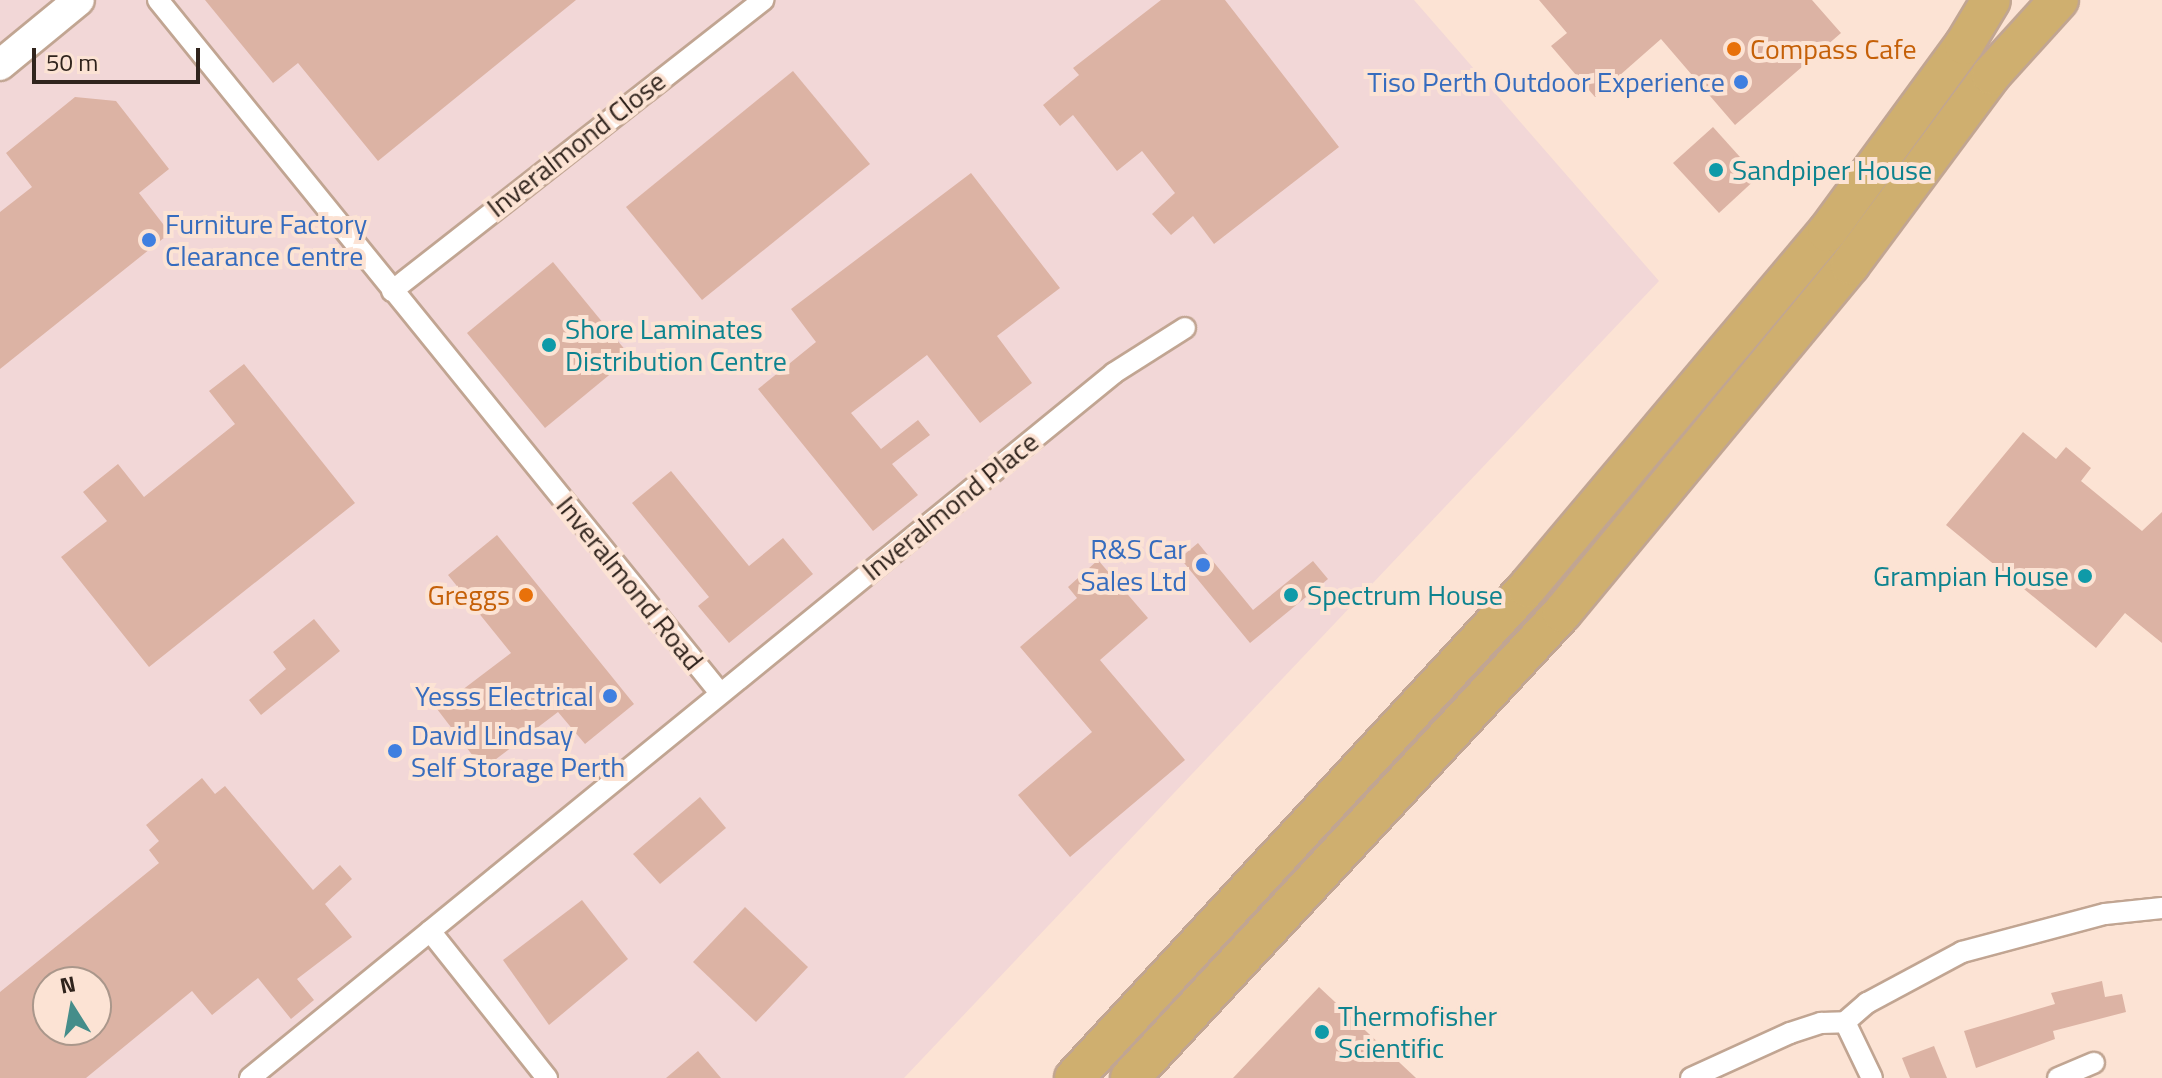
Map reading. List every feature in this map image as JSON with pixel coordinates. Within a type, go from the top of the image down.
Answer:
[{"type":"highway","points":[[1074,1078],[1527,588],[1827,232],[1964,45],[1991,0]]},
{"type":"highway","points":[[1130,1078],[1562,613],[1850,265],[1991,75],[2059,0]]},
{"type":"street","points":[[0,65],[79,0]]},
{"type":"street","name":"Inveralmond Road","points":[[158,0],[720,693],[250,1078]]},
{"type":"street","name":"Inveralmond Close","points":[[392,291],[763,0]]},
{"type":"street","name":"Inveralmond Place","points":[[720,693],[1114,373],[1185,328]]},
{"type":"street","points":[[1691,1078],[1790,1033],[1821,1023],[1845,1022],[1867,1003],[1962,952],[2105,914],[2162,908]]},
{"type":"street","points":[[430,931],[547,1078]]},
{"type":"street","points":[[1845,1022],[1872,1078]]},
{"type":"street","points":[[2061,1078],[2094,1063]]},
{"type":"shaded area","points":[[0,0],[1414,0],[1659,281],[904,1078],[0,1078]]},
{"type":"building","points":[[205,0],[576,0],[378,161],[298,63],[273,83]]},
{"type":"building","points":[[1161,0],[1225,0],[1339,147],[1214,244],[1193,216],[1171,235],[1152,214],[1175,193],[1142,151],[1117,171],[1073,115],[1060,126],[1043,105],[1079,75],[1073,68]]},
{"type":"building","name":"Tiso Perth Outdoor Experience","points":[[1539,0],[1812,0],[1841,33],[1735,125],[1661,39],[1595,97],[1551,46],[1567,33]]},
{"type":"building","points":[[793,71],[870,164],[702,300],[626,207]]},
{"type":"building","points":[[75,97],[116,101],[169,169],[139,193],[170,233],[0,369],[0,212],[32,187],[6,153]]},
{"type":"building","name":"Sandpiper House","points":[[1713,127],[1758,177],[1719,213],[1673,163]]},
{"type":"building","points":[[971,173],[1060,288],[997,336],[1032,383],[980,423],[927,355],[851,413],[881,449],[918,420],[930,435],[892,464],[918,495],[873,531],[758,389],[816,342],[791,309]]},
{"type":"building","name":"Shore Laminates Distribution Centre","points":[[553,262],[631,357],[545,428],[467,333]]},
{"type":"building","points":[[244,364],[355,503],[149,667],[61,557],[107,521],[83,492],[118,464],[144,497],[235,424],[209,391]]},
{"type":"building","name":"Grampian House","points":[[2023,432],[2056,459],[2066,447],[2091,468],[2081,481],[2142,531],[2162,512],[2162,643],[2125,613],[2096,648],[1946,525]]},
{"type":"building","points":[[671,471],[749,566],[783,538],[813,574],[729,643],[698,606],[709,597],[632,503]]},
{"type":"building","points":[[497,535],[634,704],[585,744],[558,712],[483,769],[437,709],[511,653],[448,575]]},
{"type":"building","name":"Spectrum House","points":[[1198,543],[1253,610],[1313,561],[1328,579],[1250,643],[1180,558]]},
{"type":"building","points":[[1098,560],[1148,618],[1100,660],[1185,760],[1070,857],[1018,795],[1092,732],[1020,647],[1077,598],[1068,587]]},
{"type":"building","points":[[314,619],[340,651],[261,715],[249,700],[286,669],[273,652]]},
{"type":"building","points":[[202,778],[215,794],[225,786],[313,890],[340,865],[352,879],[325,904],[352,937],[297,979],[314,1000],[291,1019],[258,978],[212,1015],[192,991],[86,1078],[0,1078],[0,992],[32,966],[32,1046],[112,1046],[112,966],[32,966],[159,863],[149,850],[159,841],[146,825]]},
{"type":"building","points":[[700,797],[726,828],[660,884],[633,854]]},
{"type":"building","points":[[582,900],[628,959],[549,1025],[503,960]]},
{"type":"building","points":[[745,907],[808,967],[756,1022],[693,962]]},
{"type":"building","points":[[2102,981],[2105,997],[2122,994],[2126,1012],[2053,1031],[2055,1039],[1976,1068],[1964,1031],[2055,1004],[2051,993]]},
{"type":"building","name":"Thermofisher Scientific","points":[[1319,987],[1416,1078],[1233,1078]]},
{"type":"building","points":[[1934,1046],[1947,1078],[1910,1078],[1902,1058]]},
{"type":"building","points":[[698,1051],[721,1078],[666,1078]]},
{"type":"place","name":"Compass Cafe","points":[[1734,49]]},
{"type":"place","name":"Tiso Perth Outdoor Experience","points":[[1741,82]]},
{"type":"place","name":"Sandpiper House","points":[[1716,170]]},
{"type":"place","name":"Furniture Factory Clearance Centre","points":[[149,240]]},
{"type":"place","name":"Shore Laminates Distribution Centre","points":[[549,345]]},
{"type":"place","name":"R&S Car Sales Ltd","points":[[1203,565]]},
{"type":"place","name":"Grampian House","points":[[2085,576]]},
{"type":"place","name":"Greggs","points":[[526,595]]},
{"type":"place","name":"Spectrum House","points":[[1291,595]]},
{"type":"place","name":"Yesss Electrical","points":[[610,696]]},
{"type":"place","name":"David Lindsay Self Storage Perth","points":[[395,751]]},
{"type":"place","name":"Thermofisher Scientific","points":[[1322,1032]]}]
